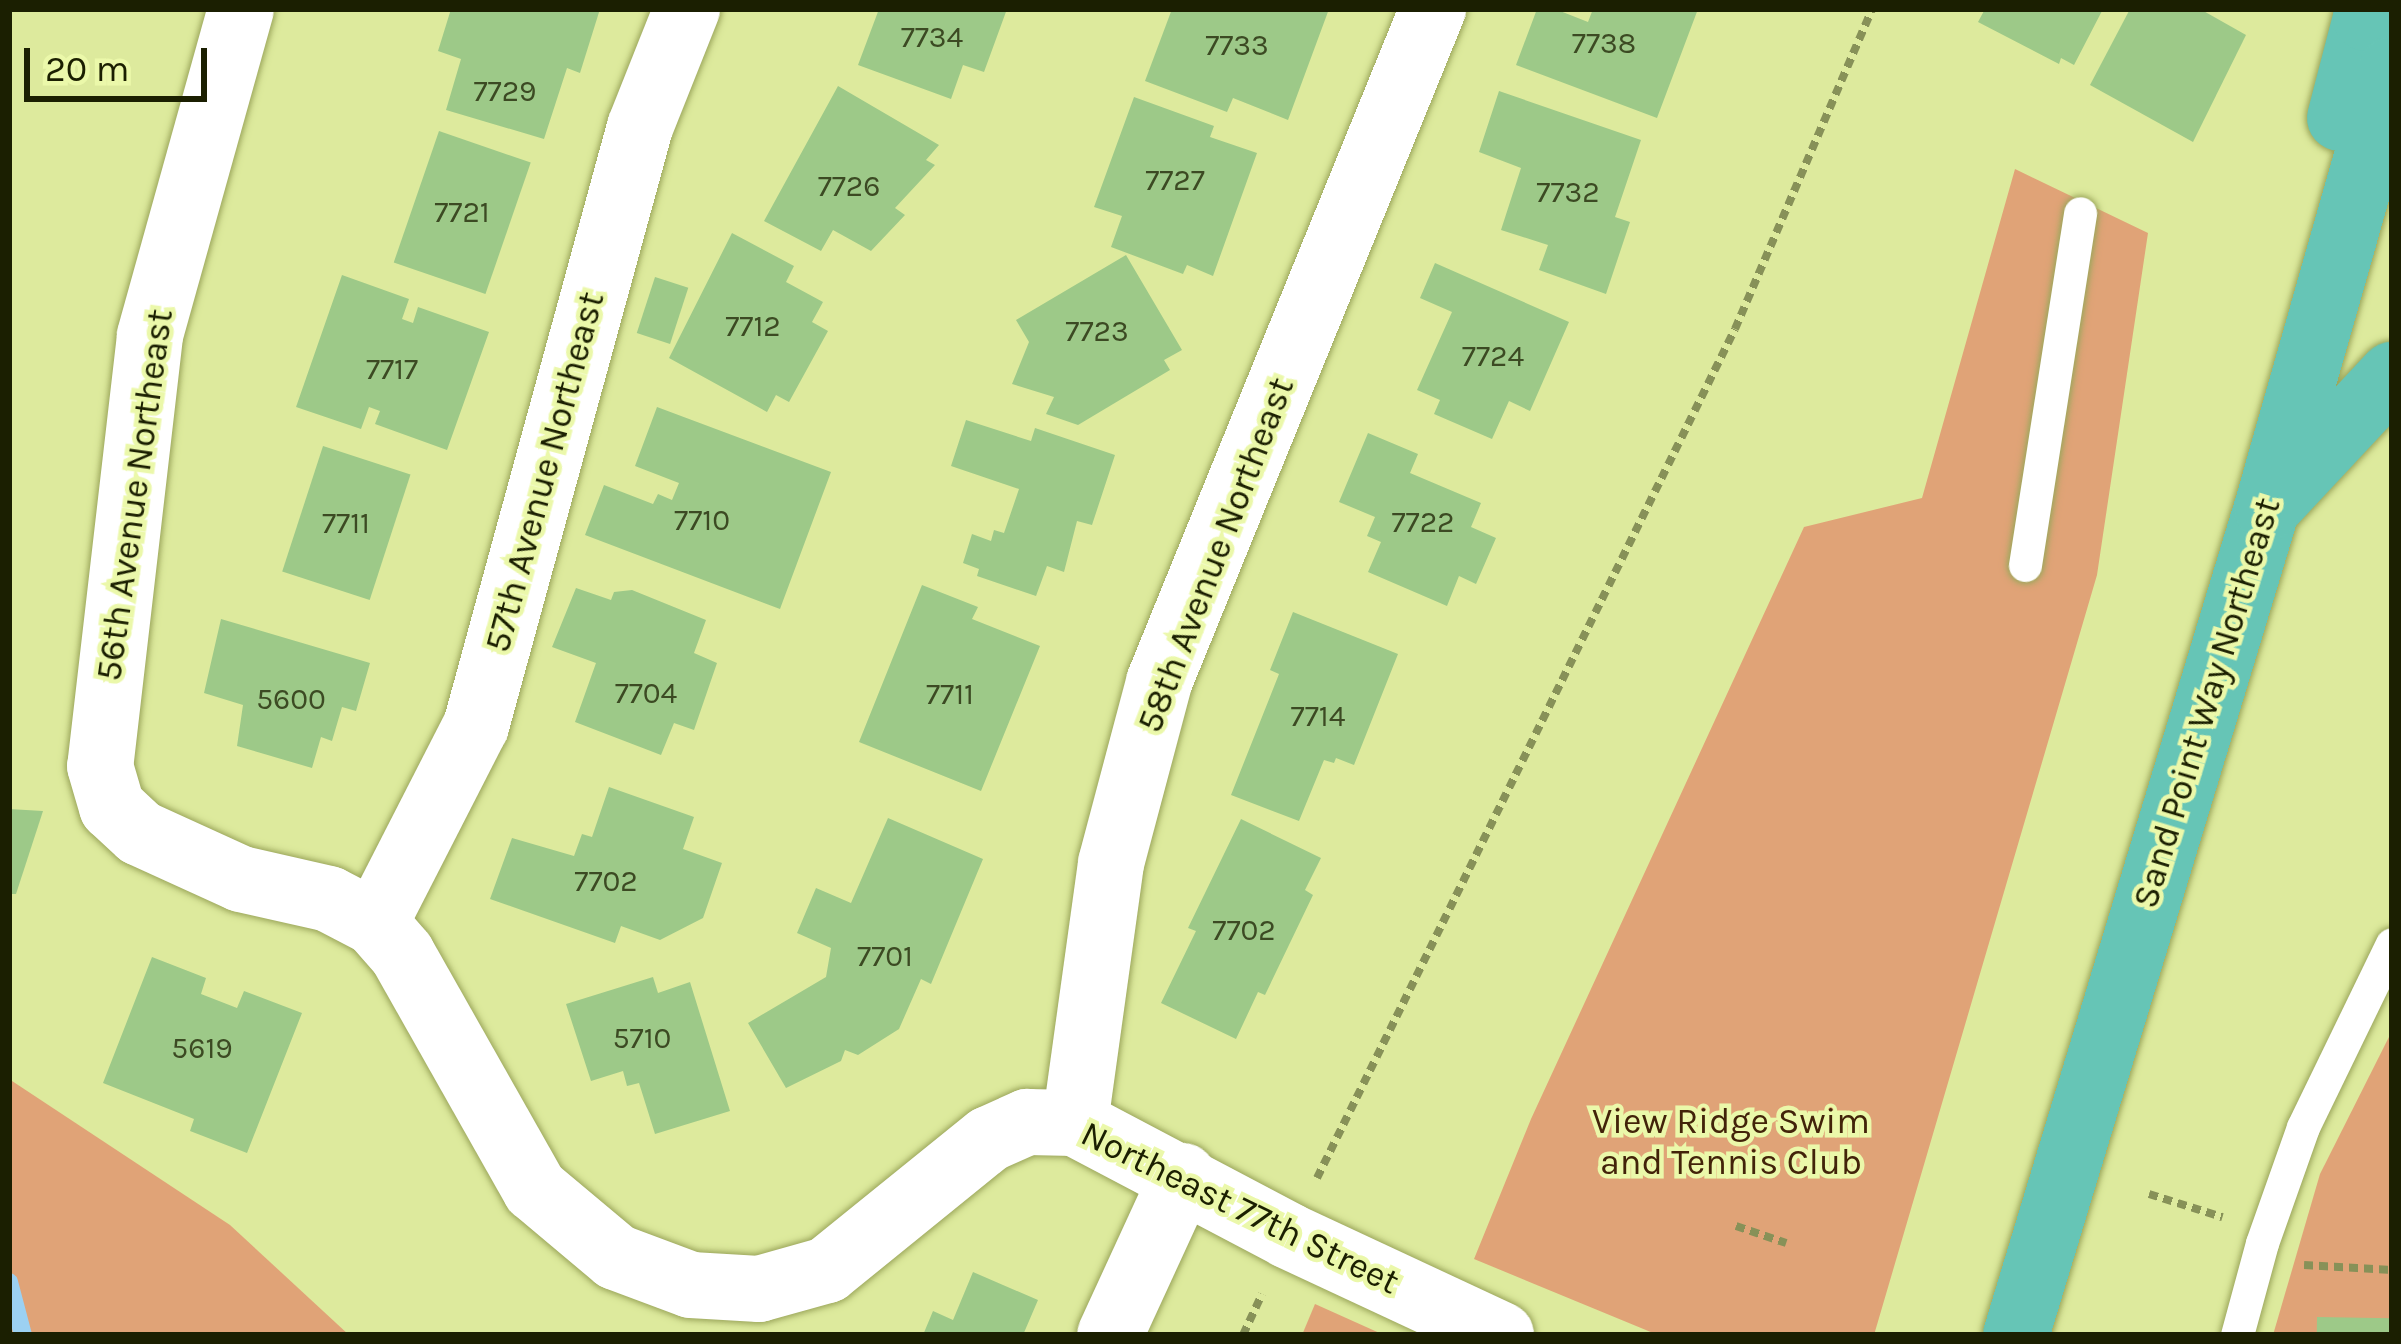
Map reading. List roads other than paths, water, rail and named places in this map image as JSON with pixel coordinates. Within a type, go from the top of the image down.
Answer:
[{"type":"main road","points":[[2267,508],[2266,388],[2366,19],[2376,9]]},
{"type":"main road","name":"Sand Point Way Northeast","points":[[2016,1335],[2267,508],[2378,171],[2392,69]]},
{"type":"main road","points":[[2267,508],[2392,375]]},
{"type":"street","name":"56th Avenue Northeast","points":[[140,833],[112,807],[100,766],[150,336],[242,9]]},
{"type":"street","name":"57th Avenue Northeast","points":[[375,923],[476,726],[640,127],[687,9]]},
{"type":"street","name":"58th Avenue Northeast","points":[[1075,1123],[1111,863],[1159,682],[1433,9]]},
{"type":"street","name":"Northeast 77th Street","points":[[140,833],[241,879],[329,899],[375,923],[402,954],[535,1190],[616,1257],[691,1285],[759,1289],[827,1270],[989,1139],[1027,1123],[1075,1123],[1289,1236],[1501,1335]]},
{"type":"street","points":[[1110,1335],[1183,1176]]},
{"type":"lane","points":[[2025,565],[2080,213]]},
{"type":"lane","points":[[2237,1335],[2262,1243],[2303,1127],[2392,944]]},
{"type":"waterway","points":[[9,1282],[23,1335]]},
{"type":"park label","name":"View Ridge Swim and Tennis Club","points":[[1731,1142]]}]
